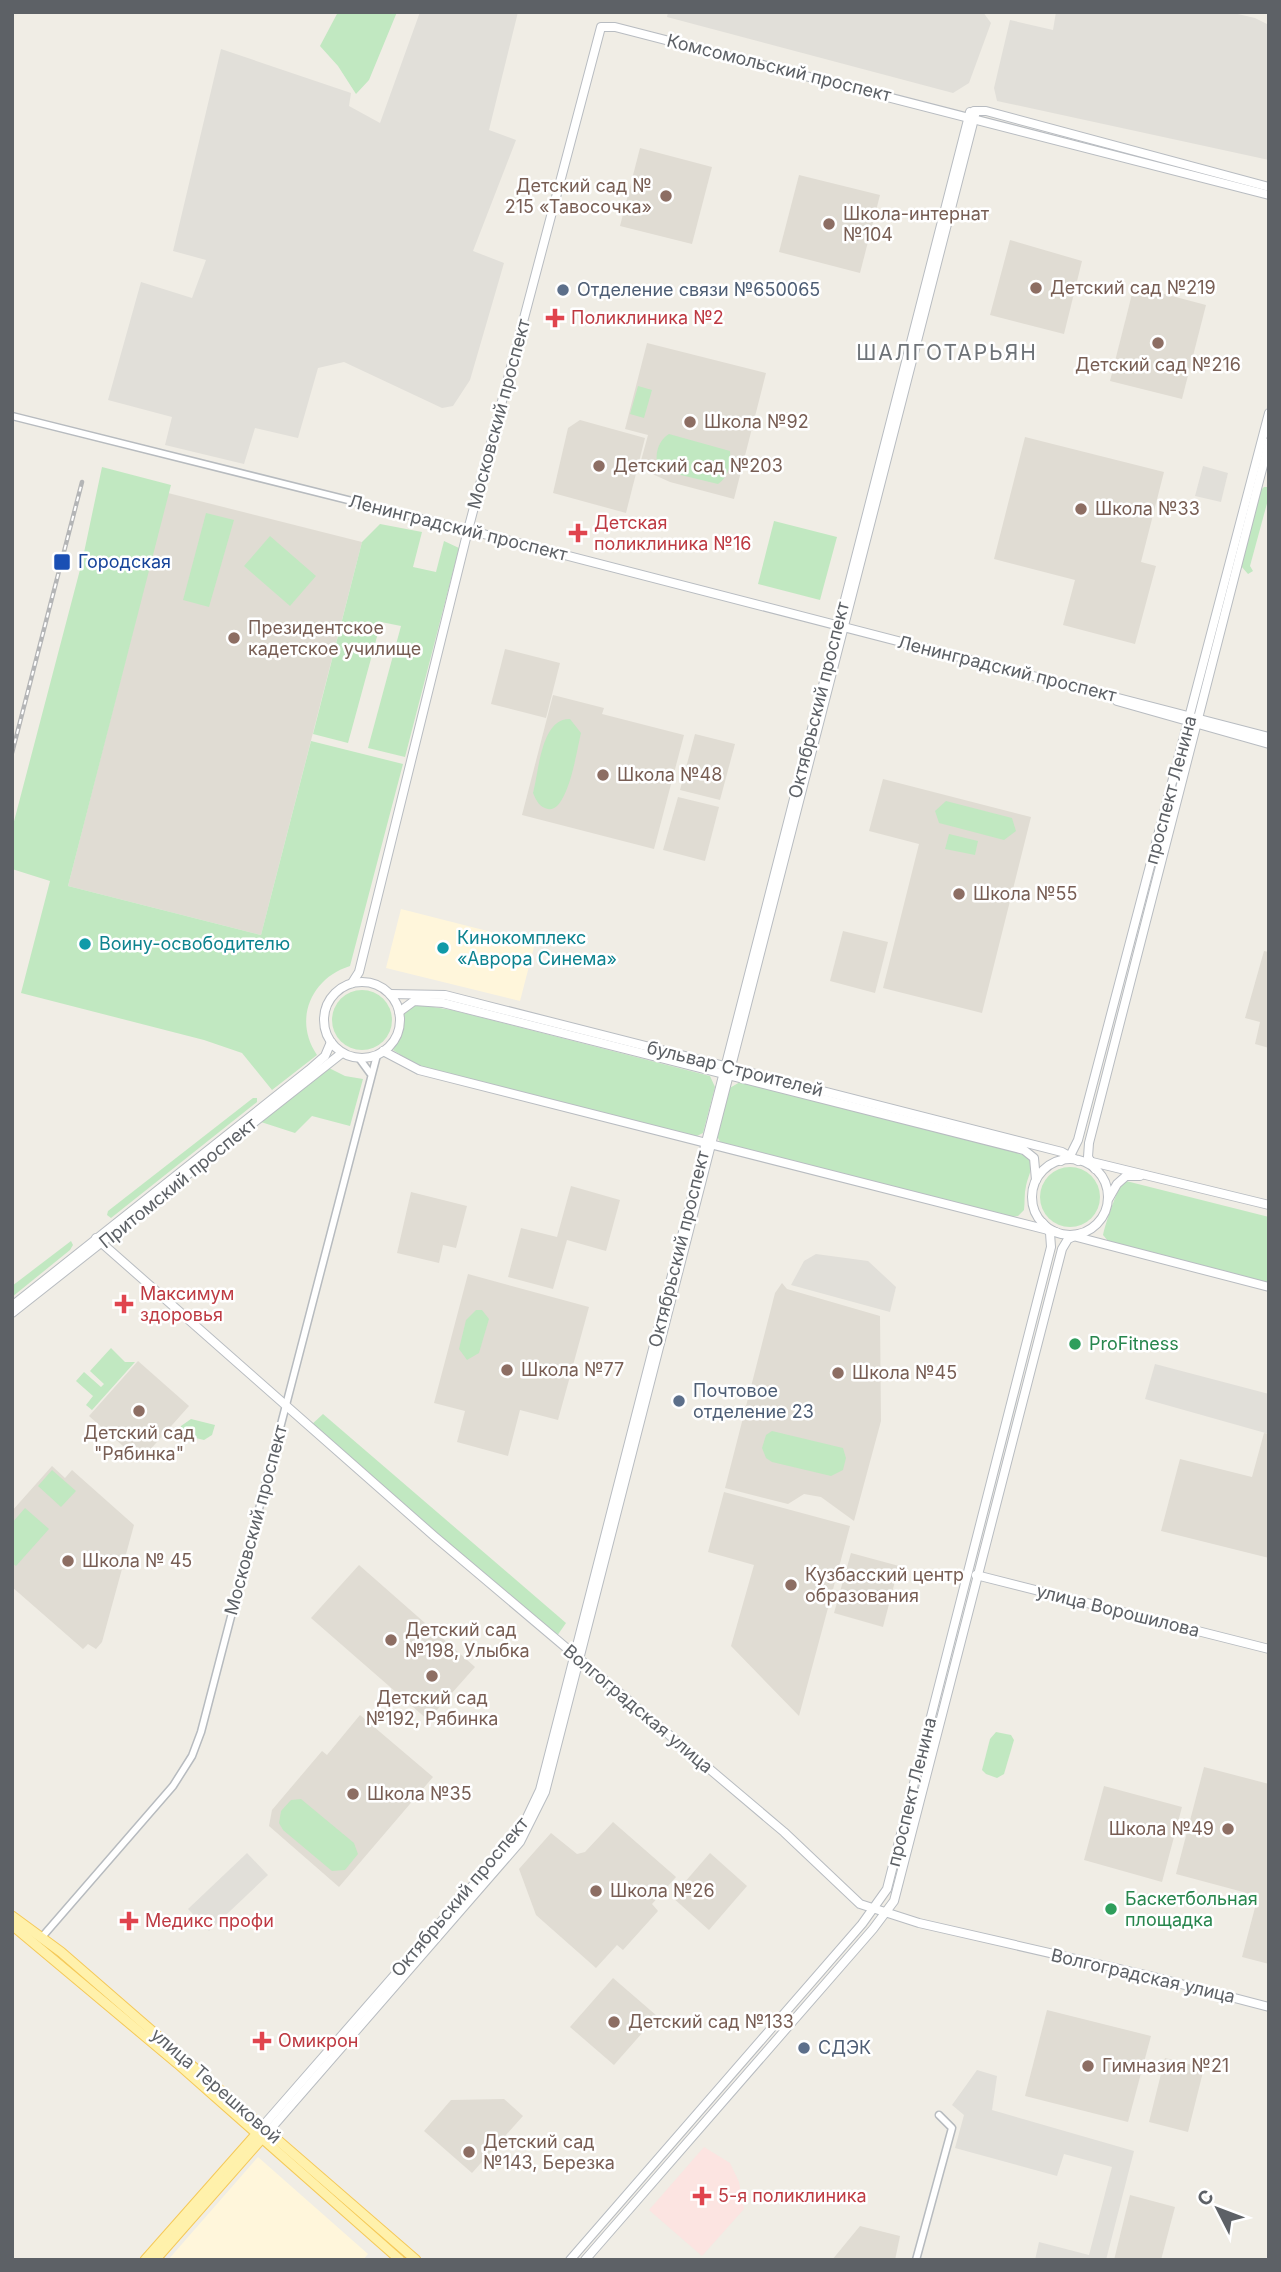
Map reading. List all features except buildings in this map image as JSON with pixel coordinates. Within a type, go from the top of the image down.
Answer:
[{"type":"main road","name":"Комсомольский проспект","points":[[601,27],[615,27],[956,113],[972,114],[1269,195]]},
{"type":"main road","name":"Московский проспект","points":[[352,983],[361,964],[468,530],[601,27]]},
{"type":"main road","name":"Комсомольский проспект","points":[[972,114],[986,111],[1269,187]]},
{"type":"main road","name":"Октябрьский проспект","points":[[155,2260],[521,1830],[540,1790],[578,1658],[972,114]]},
{"type":"main road","name":"проспект Ленина","points":[[1083,1161],[1269,413]]},
{"type":"main road","name":"проспект Ленина","points":[[1070,1155],[1078,1140],[1269,442]]},
{"type":"main road","name":"Ленинградский проспект","points":[[468,530],[1109,698],[1129,699],[1269,744]]},
{"type":"main road","name":"Ленинградский проспект","points":[[1194,721],[1269,737]]},
{"type":"main road","points":[[361,964],[371,983]]},
{"type":"main road","points":[[352,983],[371,983],[390,994],[399,1012],[397,1034],[380,1053],[359,1058],[342,1053],[331,1042],[324,1025],[327,1005],[339,989],[352,983]]},
{"type":"main road","name":"бульвар Строителей","points":[[390,994],[445,995],[1024,1150],[1034,1158],[1037,1180]]},
{"type":"main road","name":"бульвар Строителей","points":[[399,1012],[414,1001],[443,1003],[727,1070],[1269,1207]]},
{"type":"main road","name":"Притомский проспект","points":[[12,1313],[309,1070],[325,1056],[331,1042]]},
{"type":"main road","name":"Притомский проспект","points":[[12,1306],[342,1053]]},
{"type":"main road","points":[[380,1053],[419,1070],[1269,1287]]},
{"type":"main road","points":[[1049,1229],[1032,1203],[1037,1180],[1049,1166],[1070,1155]]},
{"type":"main road","points":[[1061,1161],[1083,1161],[1095,1169],[1104,1182],[1108,1201],[1100,1220],[1091,1229],[1073,1235]]},
{"type":"main road","name":"бульвар Строителей","points":[[1108,1201],[1121,1180],[1135,1175],[1269,1207]]},
{"type":"main road","name":"проспект Ленина","points":[[570,2260],[874,1910],[888,1883],[1051,1247],[1049,1229]]},
{"type":"main road","name":"проспект Ленина","points":[[585,2260],[886,1914],[899,1886],[1062,1249],[1073,1235]]},
{"type":"main road","name":"Волгоградская улица","points":[[99,1241],[286,1407],[784,1832],[854,1900],[886,1914],[1269,2007]]},
{"type":"main road","name":"улица Ворошилова","points":[[968,1573],[1269,1649]]},
{"type":"main road","name":"улица Терешковой","points":[[12,1916],[42,1937],[400,2260]]},
{"type":"main road","name":"улица Терешковой","points":[[12,1925],[64,1965],[416,2260]]},
{"type":"main road","name":"Октябрьский проспект","points":[[145,2260],[262,2133]]},
{"type":"main road","points":[[631,2208],[628,2201],[636,2184]]},
{"type":"street","name":"Ленинградский проспект","points":[[12,416],[468,530]]},
{"type":"street","name":"Московский проспект","points":[[42,1937],[173,1786],[192,1756],[201,1732],[371,1075],[380,1053]]},
{"type":"street","points":[[359,1058],[371,1075]]},
{"type":"street","points":[[916,2260],[952,2128],[939,2115]]},
{"type":"shaded area","points":[[420,12],[518,12],[489,130],[516,140],[473,251],[504,263],[470,380],[453,406],[442,408],[344,362],[318,368],[298,438],[255,428],[244,464],[165,445],[172,417],[108,400],[141,282],[192,298],[206,260],[173,251],[221,49],[351,93],[349,106],[380,123]]},
{"type":"shaded area","points":[[668,12],[983,12],[991,23],[969,83],[953,93],[667,17]]},
{"type":"shaded area","points":[[1056,12],[1229,12],[1255,18],[1269,25],[1269,160],[997,101],[994,88],[1010,20],[1053,30]]},
{"type":"shaded area","name":"Детский сад № 215 «Тавосочка»","points":[[640,148],[712,167],[692,244],[620,226]]},
{"type":"shaded area","name":"Школа-интернат №104","points":[[799,175],[880,195],[860,273],[779,252]]},
{"type":"shaded area","name":"Детский сад №219","points":[[1010,240],[1082,261],[1064,334],[990,315]]},
{"type":"shaded area","name":"Детский сад №216","points":[[1134,286],[1206,305],[1182,399],[1110,381]]},
{"type":"shaded area","name":"Школа №92","points":[[647,343],[766,373],[734,499],[670,482],[639,468],[648,435],[625,429]]},
{"type":"shaded area","name":"Детский сад №203","points":[[580,420],[645,438],[626,513],[553,493],[568,428]]},
{"type":"shaded area","name":"Школа №33","points":[[1025,437],[1164,472],[1141,562],[1156,566],[1135,644],[1063,625],[1075,580],[994,559]]},
{"type":"shaded area","points":[[1203,466],[1228,473],[1221,502],[1195,496]]},
{"type":"shaded area","name":"Президентское кадетское училище","points":[[168,493],[362,542],[261,935],[68,886]]},
{"type":"shaded area","points":[[505,649],[560,663],[546,718],[491,704]]},
{"type":"shaded area","name":"Школа №48","points":[[553,695],[604,708],[602,714],[684,735],[654,849],[522,815]]},
{"type":"shaded area","points":[[695,734],[735,744],[720,800],[680,790]]},
{"type":"shaded area","name":"Школа №55","points":[[883,779],[1031,817],[982,1013],[883,988],[919,844],[869,831]]},
{"type":"shaded area","points":[[678,797],[719,807],[705,861],[663,850]]},
{"type":"shaded area","points":[[401,909],[535,943],[520,1001],[386,968]]},
{"type":"shaded area","points":[[843,931],[888,942],[875,993],[830,981]]},
{"type":"shaded area","points":[[1264,951],[1269,952],[1269,1048],[1255,1044],[1260,1022],[1245,1018]]},
{"type":"shaded area","points":[[571,1186],[620,1200],[606,1251],[567,1240],[553,1289],[508,1277],[521,1228],[557,1237]]},
{"type":"shaded area","points":[[411,1192],[467,1206],[456,1248],[443,1245],[439,1263],[397,1253]]},
{"type":"shaded area","points":[[816,1254],[868,1261],[896,1287],[890,1312],[791,1285],[804,1261]]},
{"type":"shaded area","name":"Школа №77","points":[[468,1274],[589,1307],[558,1420],[520,1410],[508,1456],[457,1442],[465,1411],[434,1403]]},
{"type":"shaded area","name":"Школа №45","points":[[782,1283],[787,1289],[880,1316],[881,1421],[854,1521],[821,1497],[804,1494],[788,1504],[725,1488],[775,1293]]},
{"type":"shaded area","name":"Детский сад \"Рябинка\"","points":[[138,1361],[189,1406],[140,1461],[89,1416]]},
{"type":"shaded area","points":[[1155,1364],[1269,1394],[1269,1434],[1145,1399]]},
{"type":"shaded area","points":[[1264,1433],[1269,1434],[1269,1558],[1161,1531],[1180,1459],[1252,1477]]},
{"type":"shaded area","name":"Школа № 45","points":[[52,1466],[65,1478],[72,1470],[134,1525],[102,1642],[96,1649],[88,1644],[83,1649],[12,1587],[12,1511]]},
{"type":"shaded area","points":[[724,1492],[850,1526],[799,1716],[731,1646],[754,1565],[708,1552]]},
{"type":"shaded area","points":[[851,1553],[899,1566],[883,1627],[834,1613]]},
{"type":"shaded area","points":[[359,1565],[475,1667],[428,1720],[311,1618]]},
{"type":"shaded area","name":"Школа №35","points":[[360,1715],[433,1777],[339,1887],[269,1826],[272,1810],[322,1751],[327,1755]]},
{"type":"shaded area","name":"Школа №49","points":[[1204,1767],[1269,1784],[1269,1964],[1242,1957],[1258,1896],[1176,1874]]},
{"type":"shaded area","points":[[1104,1786],[1182,1807],[1162,1882],[1084,1860]]},
{"type":"shaded area","name":"Школа №26","points":[[613,1822],[676,1877],[652,1904],[658,1911],[623,1950],[617,1945],[596,1968],[536,1915],[519,1869],[551,1833],[577,1854],[585,1852]]},
{"type":"shaded area","points":[[247,1853],[268,1875],[209,1931],[188,1909]]},
{"type":"shaded area","points":[[710,1853],[747,1886],[709,1930],[672,1897]]},
{"type":"shaded area","name":"Детский сад №133","points":[[613,1978],[657,2016],[614,2065],[570,2027]]},
{"type":"shaded area","name":"Гимназия №21","points":[[1047,2010],[1151,2036],[1128,2122],[1025,2096]]},
{"type":"shaded area","points":[[1165,2058],[1204,2068],[1188,2132],[1149,2122]]},
{"type":"shaded area","points":[[977,2070],[997,2076],[992,2110],[1134,2151],[1106,2260],[1035,2260],[1039,2242],[1089,2255],[1112,2167],[1064,2154],[1057,2176],[955,2148],[964,2115],[952,2105]]},
{"type":"shaded area","name":"Детский сад №143, Березка","points":[[504,2099],[523,2116],[472,2173],[424,2131],[451,2100]]},
{"type":"shaded area","name":"5-я поликлиника","points":[[704,2147],[730,2163],[739,2182],[744,2209],[702,2256],[649,2210]]},
{"type":"shaded area","points":[[258,2157],[368,2254],[363,2260],[168,2260]]},
{"type":"shaded area","points":[[1130,2195],[1175,2207],[1161,2260],[1114,2260]]},
{"type":"shaded area","points":[[860,2226],[900,2236],[895,2260],[832,2260]]},
{"type":"green space","points":[[338,12],[397,12],[369,80],[356,94],[338,66],[320,46]]},
{"type":"green space","points":[[638,386],[652,390],[644,418],[630,414]]},
{"type":"green space","points":[[669,434],[730,451],[730,465],[725,478],[718,484],[660,470],[657,450]]},
{"type":"green space","points":[[102,467],[171,485],[68,886],[261,935],[311,741],[403,764],[350,966],[325,980],[310,1002],[307,1028],[317,1055],[272,1090],[242,1053],[204,1040],[21,993],[50,881],[12,869],[12,829],[82,562]]},
{"type":"green space","points":[[1269,487],[1269,496],[1250,566],[1253,571],[1248,574],[1241,566],[1260,491]]},
{"type":"green space","points":[[206,513],[234,520],[209,607],[183,600]]},
{"type":"green space","points":[[774,521],[837,537],[820,600],[758,584]]},
{"type":"green space","points":[[380,524],[422,532],[413,567],[436,572],[444,541],[459,548],[405,757],[368,748],[401,626],[381,622],[348,743],[313,734],[362,542]]},
{"type":"green space","points":[[270,536],[316,576],[290,606],[244,566]]},
{"type":"green space","points":[[570,719],[581,733],[574,765],[561,801],[555,808],[548,809],[540,805],[533,793],[543,747],[553,727],[560,721]]},
{"type":"green space","points":[[946,801],[1012,818],[1016,831],[1004,840],[939,823],[935,811]]},
{"type":"green space","points":[[949,834],[978,841],[975,855],[945,849]]},
{"type":"green space","points":[[356,990],[368,990],[387,1003],[392,1020],[390,1032],[379,1045],[368,1050],[356,1050],[337,1037],[332,1026],[332,1014],[345,995]]},
{"type":"green space","points":[[414,1004],[452,1010],[710,1076],[715,1087],[703,1133],[695,1137],[418,1066],[393,1050],[401,1036],[404,1012]]},
{"type":"green space","points":[[327,1067],[345,1076],[363,1079],[350,1126],[312,1116],[295,1133],[261,1122]]},
{"type":"green space","points":[[740,1082],[1023,1154],[1031,1165],[1025,1189],[1024,1210],[1018,1216],[1011,1217],[721,1144],[717,1136],[728,1089]]},
{"type":"green space","points":[[253,1098],[257,1098],[257,1102],[111,1218],[107,1215],[108,1211]]},
{"type":"green space","points":[[1070,1167],[1087,1172],[1095,1180],[1100,1197],[1095,1214],[1087,1222],[1070,1227],[1053,1222],[1045,1214],[1040,1197],[1045,1180],[1053,1172]]},
{"type":"green space","points":[[1126,1181],[1269,1217],[1269,1283],[1108,1241],[1103,1235],[1106,1224],[1122,1183]]},
{"type":"green space","points":[[71,1241],[73,1245],[70,1250],[12,1297],[12,1286]]},
{"type":"green space","points":[[476,1310],[482,1310],[489,1319],[479,1353],[467,1360],[459,1349],[466,1320]]},
{"type":"green space","points":[[111,1348],[125,1362],[135,1362],[92,1410],[86,1405],[93,1396],[76,1381],[84,1372],[101,1387],[104,1384],[90,1371]]},
{"type":"green space","points":[[323,1414],[566,1623],[557,1636],[309,1427]]},
{"type":"green space","points":[[191,1419],[215,1425],[212,1435],[204,1440],[179,1434],[181,1426]]},
{"type":"green space","points":[[772,1431],[843,1448],[846,1458],[843,1470],[831,1476],[772,1462],[766,1458],[762,1448],[766,1435]]},
{"type":"green space","points":[[52,1470],[76,1491],[61,1507],[38,1486]]},
{"type":"green space","points":[[25,1508],[49,1529],[16,1566],[12,1563],[12,1523]]},
{"type":"green space","points":[[996,1732],[1011,1735],[1014,1740],[1004,1774],[997,1778],[982,1770],[990,1739]]},
{"type":"green space","points":[[301,1799],[354,1843],[358,1854],[345,1870],[332,1871],[283,1830],[279,1823],[281,1811],[291,1800]]},
{"type":"railway","points":[[12,753],[82,482]]},
{"type":"place","name":"Детский сад № 215 «Тавосочка»","points":[[666,196]]},
{"type":"place","name":"Школа-интернат №104","points":[[829,224]]},
{"type":"place","name":"Детский сад №219","points":[[1036,288]]},
{"type":"place","name":"Отделение связи №650065","points":[[563,290]]},
{"type":"place","name":"Поликлиника №2","points":[[555,318]]},
{"type":"place","name":"Детский сад №216","points":[[1158,343]]},
{"type":"place","name":"Школа №92","points":[[690,422]]},
{"type":"place","name":"Детский сад №203","points":[[599,466]]},
{"type":"place","name":"Школа №33","points":[[1081,509]]},
{"type":"place","name":"Детская поликлиника №16","points":[[578,533]]},
{"type":"place","name":"Городская","points":[[62,562]]},
{"type":"place","name":"Президентское кадетское училище","points":[[234,638]]},
{"type":"place","name":"Школа №48","points":[[603,775]]},
{"type":"place","name":"Школа №55","points":[[959,894]]},
{"type":"place","name":"Воину-освободителю","points":[[85,944]]},
{"type":"place","name":"Кинокомплекс «Аврора Синема»","points":[[443,948]]},
{"type":"place","name":"Максимум здоровья","points":[[124,1304]]},
{"type":"place","name":"ProFitness","points":[[1075,1344]]},
{"type":"place","name":"Школа №77","points":[[507,1370]]},
{"type":"place","name":"Школа №45","points":[[838,1373]]},
{"type":"place","name":"Почтовое отделение 23","points":[[679,1401]]},
{"type":"place","name":"Детский сад \"Рябинка\"","points":[[139,1411]]},
{"type":"place","name":"Школа № 45","points":[[68,1561]]},
{"type":"place","name":"Кузбасский центр образования","points":[[791,1585]]},
{"type":"place","name":"Детский сад №198, Улыбка","points":[[391,1640]]},
{"type":"place","name":"Детский сад №192, Рябинка","points":[[432,1676]]},
{"type":"place","name":"Школа №35","points":[[353,1794]]},
{"type":"place","name":"Школа №49","points":[[1228,1829]]},
{"type":"place","name":"Школа №26","points":[[596,1891]]},
{"type":"place","name":"Баскетбольная площадка","points":[[1111,1909]]},
{"type":"place","name":"Медикс профи","points":[[129,1921]]},
{"type":"place","name":"Детский сад №133","points":[[614,2022]]},
{"type":"place","name":"Омикрон","points":[[262,2041]]},
{"type":"place","name":"СДЭК","points":[[804,2048]]},
{"type":"place","name":"Гимназия №21","points":[[1088,2066]]},
{"type":"place","name":"Детский сад №143, Березка","points":[[469,2152]]},
{"type":"place","name":"5-я поликлиника","points":[[702,2196]]},
{"type":"district","name":"ШАЛГОТАРЬЯН","points":[[947,353]]}]
